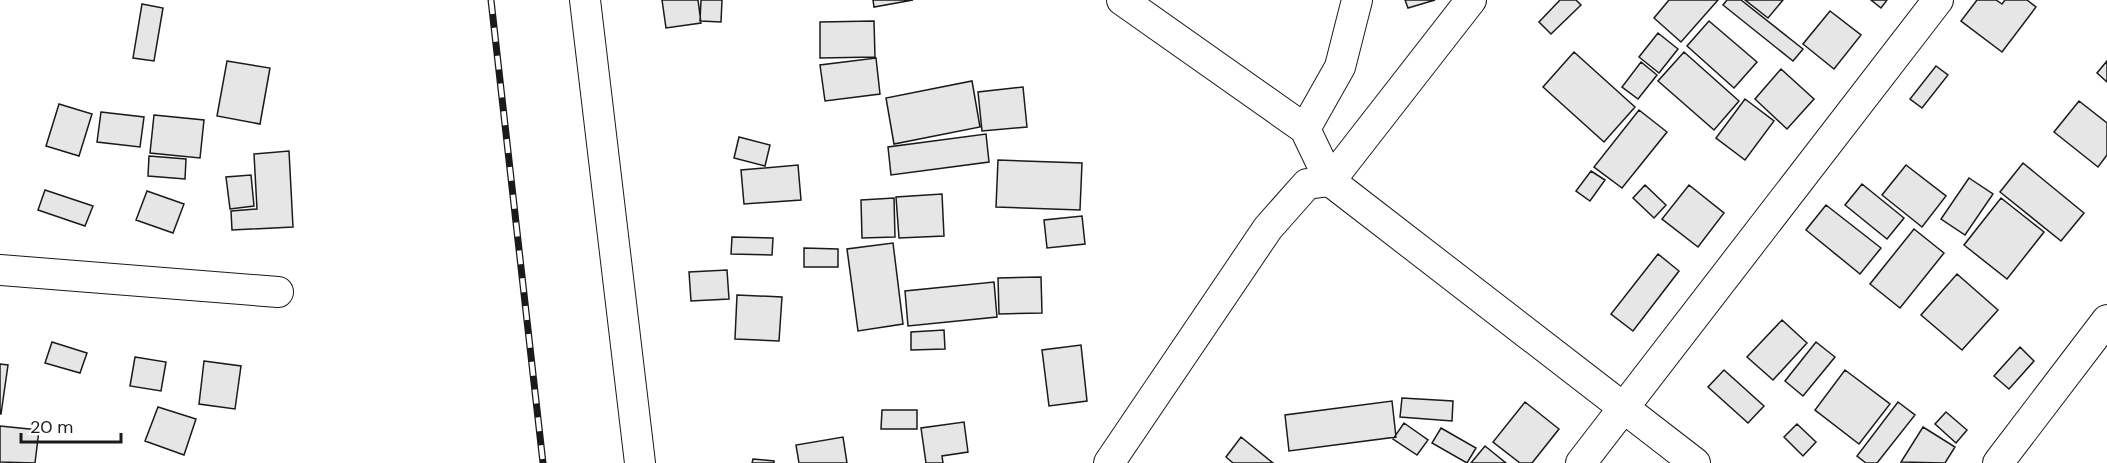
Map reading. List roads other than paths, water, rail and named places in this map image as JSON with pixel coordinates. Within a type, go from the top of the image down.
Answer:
[{"type":"street","points":[[585,0],[640,463]]},
{"type":"street","points":[[1122,0],[1305,129],[1330,181],[1695,463]]},
{"type":"street","points":[[1305,129],[1340,67],[1357,0]]},
{"type":"street","points":[[1109,463],[1268,228],[1307,184],[1330,181],[1471,0]]},
{"type":"street","points":[[1581,463],[1938,0]]},
{"type":"street","points":[[0,270],[278,292]]},
{"type":"street","points":[[1998,463],[2107,320]]},
{"type":"railway","points":[[491,0],[543,463]]}]
